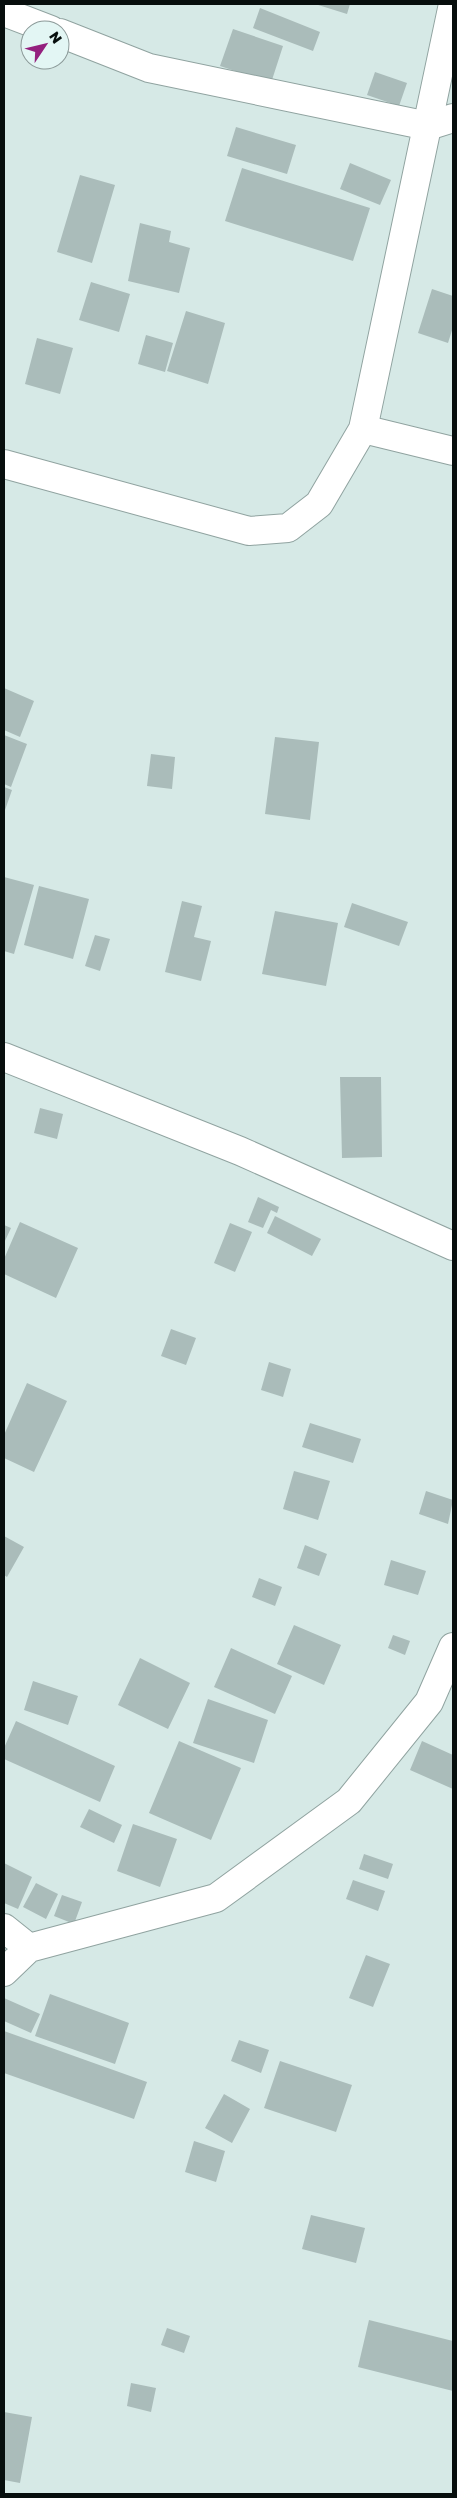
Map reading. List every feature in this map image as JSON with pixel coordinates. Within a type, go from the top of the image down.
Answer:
[{"type":"street","points":[[4,464],[249,531],[288,528],[319,504],[363,429],[428,126],[449,48],[453,4]]},
{"type":"street","points":[[4,12],[25,20]]},
{"type":"street","points":[[70,37],[149,68],[428,126],[453,118]]},
{"type":"street","points":[[363,429],[453,451]]},
{"type":"street","points":[[4,1057],[240,1151],[453,1246]]},
{"type":"street","points":[[4,1972],[29,1948],[216,1898],[349,1801],[429,1702],[453,1647]]},
{"type":"street","points":[[4,1928],[29,1948]]},
{"type":"building","points":[[315,4],[350,4],[347,14]]},
{"type":"building","points":[[260,8],[320,32],[313,51],[253,28]]},
{"type":"building","points":[[233,29],[283,46],[271,83],[220,66]]},
{"type":"building","points":[[375,72],[407,83],[399,106],[367,95]]},
{"type":"building","points":[[236,127],[296,145],[287,174],[227,156]]},
{"type":"building","points":[[350,163],[391,180],[380,205],[340,189]]},
{"type":"building","points":[[242,168],[370,208],[353,261],[225,221]]},
{"type":"building","points":[[80,175],[115,185],[92,263],[57,252]]},
{"type":"building","points":[[140,223],[171,231],[169,242],[190,248],[179,293],[128,281]]},
{"type":"building","points":[[91,282],[130,294],[119,332],[79,320]]},
{"type":"building","points":[[432,289],[453,296],[453,327],[448,343],[418,333]]},
{"type":"building","points":[[186,311],[225,323],[208,384],[167,371]]},
{"type":"building","points":[[146,335],[173,343],[165,372],[138,364]]},
{"type":"building","points":[[37,338],[73,348],[60,394],[25,384]]},
{"type":"building","points":[[4,688],[34,701],[20,737],[4,730]]},
{"type":"building","points":[[4,735],[27,744],[11,787],[4,784]]},
{"type":"building","points":[[275,737],[319,742],[310,820],[265,814]]},
{"type":"building","points":[[151,754],[175,757],[172,789],[147,786]]},
{"type":"building","points":[[4,787],[12,790],[4,813]]},
{"type":"building","points":[[4,877],[34,885],[14,954],[4,951]]},
{"type":"building","points":[[39,886],[89,899],[73,959],[24,945]]},
{"type":"building","points":[[182,901],[202,906],[194,937],[211,941],[201,981],[165,972]]},
{"type":"building","points":[[352,903],[408,922],[399,946],[344,927]]},
{"type":"building","points":[[275,911],[338,923],[326,986],[262,974]]},
{"type":"building","points":[[95,935],[110,939],[100,971],[85,966]]},
{"type":"building","points":[[340,1077],[381,1077],[382,1157],[342,1158]]},
{"type":"building","points":[[40,1108],[63,1114],[57,1139],[34,1133]]},
{"type":"building","points":[[258,1197],[279,1207],[277,1213],[271,1210],[263,1228],[248,1222]]},
{"type":"building","points":[[275,1216],[321,1239],[312,1256],[267,1233]]},
{"type":"building","points":[[20,1222],[78,1248],[56,1298],[4,1274],[4,1259]]},
{"type":"building","points":[[230,1223],[252,1232],[235,1272],[214,1263]]},
{"type":"building","points":[[4,1225],[11,1228],[4,1243]]},
{"type":"building","points":[[171,1329],[196,1338],[186,1365],[161,1356]]},
{"type":"building","points":[[269,1362],[291,1369],[283,1397],[261,1390]]},
{"type":"building","points":[[27,1383],[67,1401],[34,1472],[4,1458],[4,1435]]},
{"type":"building","points":[[310,1423],[361,1439],[353,1463],[302,1447]]},
{"type":"building","points":[[294,1471],[330,1481],[318,1520],[283,1509]]},
{"type":"building","points":[[426,1491],[453,1500],[448,1524],[419,1514]]},
{"type":"building","points":[[4,1536],[24,1547],[7,1577],[4,1575]]},
{"type":"building","points":[[305,1545],[327,1554],[319,1576],[297,1568]]},
{"type":"building","points":[[391,1560],[426,1571],[418,1595],[384,1585]]},
{"type":"building","points":[[259,1578],[282,1587],[275,1606],[252,1597]]},
{"type":"building","points":[[294,1625],[341,1645],[324,1685],[277,1664]]},
{"type":"building","points":[[393,1635],[410,1641],[405,1655],[388,1648]]},
{"type":"building","points":[[231,1648],[292,1676],[275,1714],[214,1687]]},
{"type":"building","points":[[140,1658],[190,1683],[168,1729],[118,1705]]},
{"type":"building","points":[[33,1681],[78,1696],[68,1725],[24,1710]]},
{"type":"building","points":[[208,1699],[268,1720],[254,1763],[193,1743]]},
{"type":"building","points":[[16,1721],[115,1766],[100,1802],[4,1759],[4,1748]]},
{"type":"building","points":[[179,1741],[241,1768],[211,1840],[149,1813]]},
{"type":"building","points":[[422,1741],[453,1755],[453,1789],[410,1770]]},
{"type":"building","points":[[89,1809],[122,1825],[114,1843],[80,1827]]},
{"type":"building","points":[[133,1824],[177,1839],[160,1887],[117,1871]]},
{"type":"building","points":[[364,1854],[393,1864],[388,1879],[359,1869]]},
{"type":"building","points":[[4,1863],[32,1877],[18,1909],[4,1903]]},
{"type":"building","points":[[353,1880],[385,1891],[378,1911],[346,1899]]},
{"type":"building","points":[[36,1883],[58,1894],[46,1919],[23,1907]]},
{"type":"building","points":[[62,1895],[82,1902],[74,1924],[54,1916]]},
{"type":"building","points":[[366,1955],[390,1964],[373,2007],[349,1998]]},
{"type":"building","points":[[50,1994],[129,2023],[115,2064],[35,2036]]},
{"type":"building","points":[[4,1998],[40,2014],[31,2033],[4,2021]]},
{"type":"building","points":[[4,2031],[147,2082],[134,2119],[4,2073]]},
{"type":"building","points":[[239,2040],[269,2050],[261,2073],[231,2061]]},
{"type":"building","points":[[280,2061],[352,2085],[336,2132],[264,2108]]},
{"type":"building","points":[[224,2094],[250,2109],[232,2143],[205,2128]]},
{"type":"building","points":[[194,2141],[225,2151],[216,2182],[185,2172]]},
{"type":"building","points":[[311,2215],[365,2228],[356,2263],[302,2249]]},
{"type":"building","points":[[369,2320],[453,2341],[453,2391],[358,2367]]},
{"type":"building","points":[[167,2328],[190,2336],[184,2353],[161,2345]]},
{"type":"building","points":[[131,2383],[156,2388],[151,2412],[127,2406]]},
{"type":"building","points":[[4,2412],[32,2417],[20,2483],[4,2480]]}]
